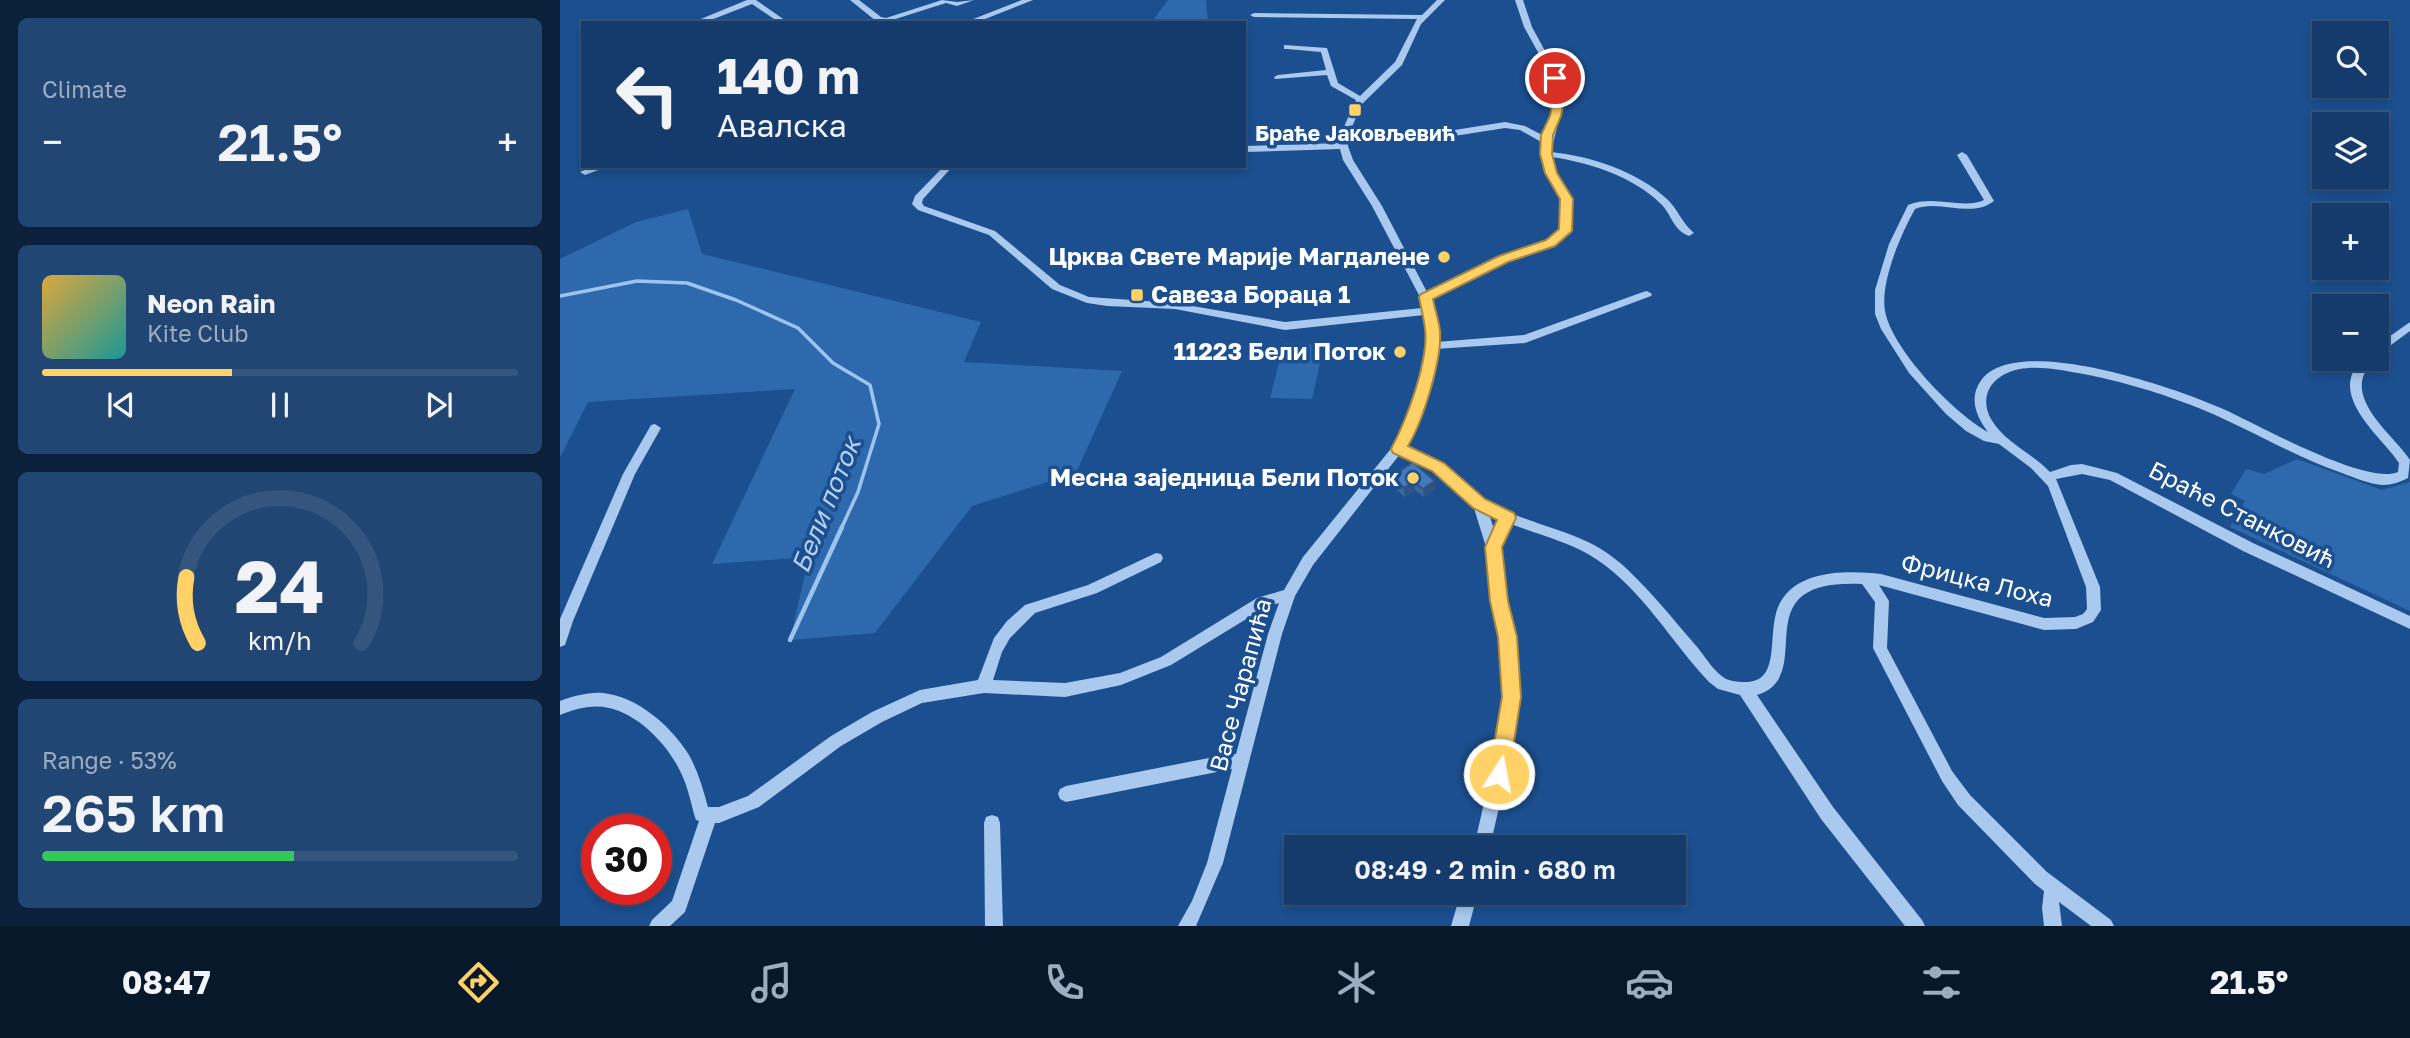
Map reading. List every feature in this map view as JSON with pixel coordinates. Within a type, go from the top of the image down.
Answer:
[{"type":"street","points":[[854,0],[879,19],[886,20],[940,1],[957,4],[970,0]]},
{"type":"street","points":[[972,21],[1029,0]]},
{"type":"street","points":[[1246,149],[1343,146],[1346,131],[1361,100],[1399,63],[1423,17],[1441,0]]},
{"type":"street","points":[[1425,297],[1503,259],[1550,243],[1564,233],[1566,199],[1551,173],[1546,154],[1546,141],[1556,116],[1558,90],[1551,65],[1530,30],[1519,0]]},
{"type":"street","points":[[700,21],[752,1],[782,21]]},
{"type":"street","points":[[1254,15],[1423,17]]},
{"type":"street","points":[[1287,47],[1324,50],[1334,84],[1361,100]]},
{"type":"street","points":[[1278,77],[1329,72]]},
{"type":"street","points":[[1346,131],[1403,139],[1505,125],[1522,128],[1546,141]]},
{"type":"street","name":"Васе Чарапића","points":[[1187,926],[1215,863],[1275,634],[1289,595],[1308,561],[1399,449],[1408,434],[1420,400],[1432,346],[1430,312],[1425,297],[1373,198],[1348,160],[1343,146]]},
{"type":"street","points":[[1546,154],[1597,166],[1639,184],[1668,205],[1679,225],[1689,233]]},
{"type":"street","points":[[1962,155],[1989,201],[1980,205],[1925,203],[1911,207],[1901,223],[1882,287],[1880,314],[1902,356],[1924,384],[1968,425],[1996,441],[2003,440]]},
{"type":"street","points":[[585,172],[598,168]]},
{"type":"street","points":[[946,168],[918,198],[917,204],[921,208],[992,233],[1056,286],[1087,300],[1175,306],[1285,326],[1430,312]]},
{"type":"street","points":[[1432,346],[1525,339],[1647,295]]},
{"type":"street","points":[[2389,342],[2410,326]]},
{"type":"street","name":"Фрицка Лоха","points":[[1745,690],[1763,685],[1778,668],[1781,619],[1795,594],[1830,579],[1865,578],[2044,624],[2059,625],[2088,618],[2095,602],[2093,587],[2049,477],[2003,440],[1990,426],[1982,411],[1981,394],[1986,383],[2007,368],[2045,365],[2152,386],[2215,410],[2346,470],[2375,479],[2397,480],[2406,470],[2405,462],[2367,415],[2354,392],[2355,375],[2358,371]]},
{"type":"street","points":[[560,641],[629,474],[655,428]]},
{"type":"street","points":[[1399,449],[1438,467],[1479,504],[1508,518],[1554,533],[1608,560],[1639,589],[1719,682],[1745,690],[1827,813],[1916,926]]},
{"type":"street","name":"Браће Станковић","points":[[2049,477],[2082,469],[2113,476],[2248,547],[2410,623]]},
{"type":"street","points":[[1479,504],[1493,547],[1499,601],[1508,637],[1512,697],[1504,750],[1485,835]]},
{"type":"street","points":[[1493,547],[1508,518]]},
{"type":"street","points":[[984,686],[997,643],[1018,617],[1030,609],[1115,580],[1156,558]]},
{"type":"street","points":[[1865,578],[1882,601],[1880,648],[1947,776],[1964,800],[2053,888],[2105,926]]},
{"type":"street","points":[[560,708],[595,700],[609,701],[624,706],[648,723],[675,748],[683,761],[702,814],[709,816],[754,802],[820,751],[904,703],[943,691],[984,686],[1065,690],[1121,679],[1166,660],[1262,602],[1289,595]]},
{"type":"street","points":[[1066,794],[1219,763],[1242,761]]},
{"type":"street","points":[[658,926],[680,904],[699,839],[709,816]]},
{"type":"street","points":[[992,823],[994,926]]},
{"type":"street","points":[[2053,888],[2050,908],[2053,926]]},
{"type":"street","points":[[1460,926],[1466,905]]},
{"type":"shaded area","points":[[1168,0],[1206,0],[1208,21],[1152,21]]},
{"type":"shaded area","points":[[688,209],[702,254],[981,322],[964,362],[1122,371],[1076,473],[972,506],[875,633],[790,640],[809,557],[712,564],[795,389],[588,402],[560,457],[560,259],[636,222]]},
{"type":"shaded area","points":[[1284,343],[1324,345],[1312,399],[1270,398]]},
{"type":"shaded area","points":[[2297,459],[2382,490],[2410,482],[2410,611],[2230,527],[2245,501],[2231,494],[2246,469],[2264,474]]},
{"type":"building","points":[[1413,462],[1435,481],[1423,489],[1414,482],[1404,488],[1391,477]]},
{"type":"waterway","name":"Бели поток","points":[[560,296],[637,281],[687,283],[736,300],[798,328],[833,363],[870,385],[879,424],[858,492],[841,529]]},
{"type":"waterway","name":"Бели поток","points":[[790,640],[842,527]]},
{"type":"place","name":"Браће Јаковљевић","points":[[1355,110]]},
{"type":"place","name":"Црква Свете Марије Магдалене","points":[[1444,257]]},
{"type":"place","name":"Савеза Бораца 1","points":[[1137,295]]},
{"type":"place","name":"11223 Бели Поток","points":[[1400,352]]},
{"type":"place","name":"Месна заједница Бели Поток","points":[[1413,478]]},
{"type":"route","points":[[1499,774],[1512,697],[1508,637],[1499,601],[1493,547],[1508,518],[1479,504],[1438,467],[1399,449],[1408,434],[1420,400],[1432,346],[1433,331],[1425,297],[1503,259],[1557,240],[1565,231],[1566,199],[1555,182],[1546,154],[1547,135],[1556,116],[1558,101],[1555,78]]}]
